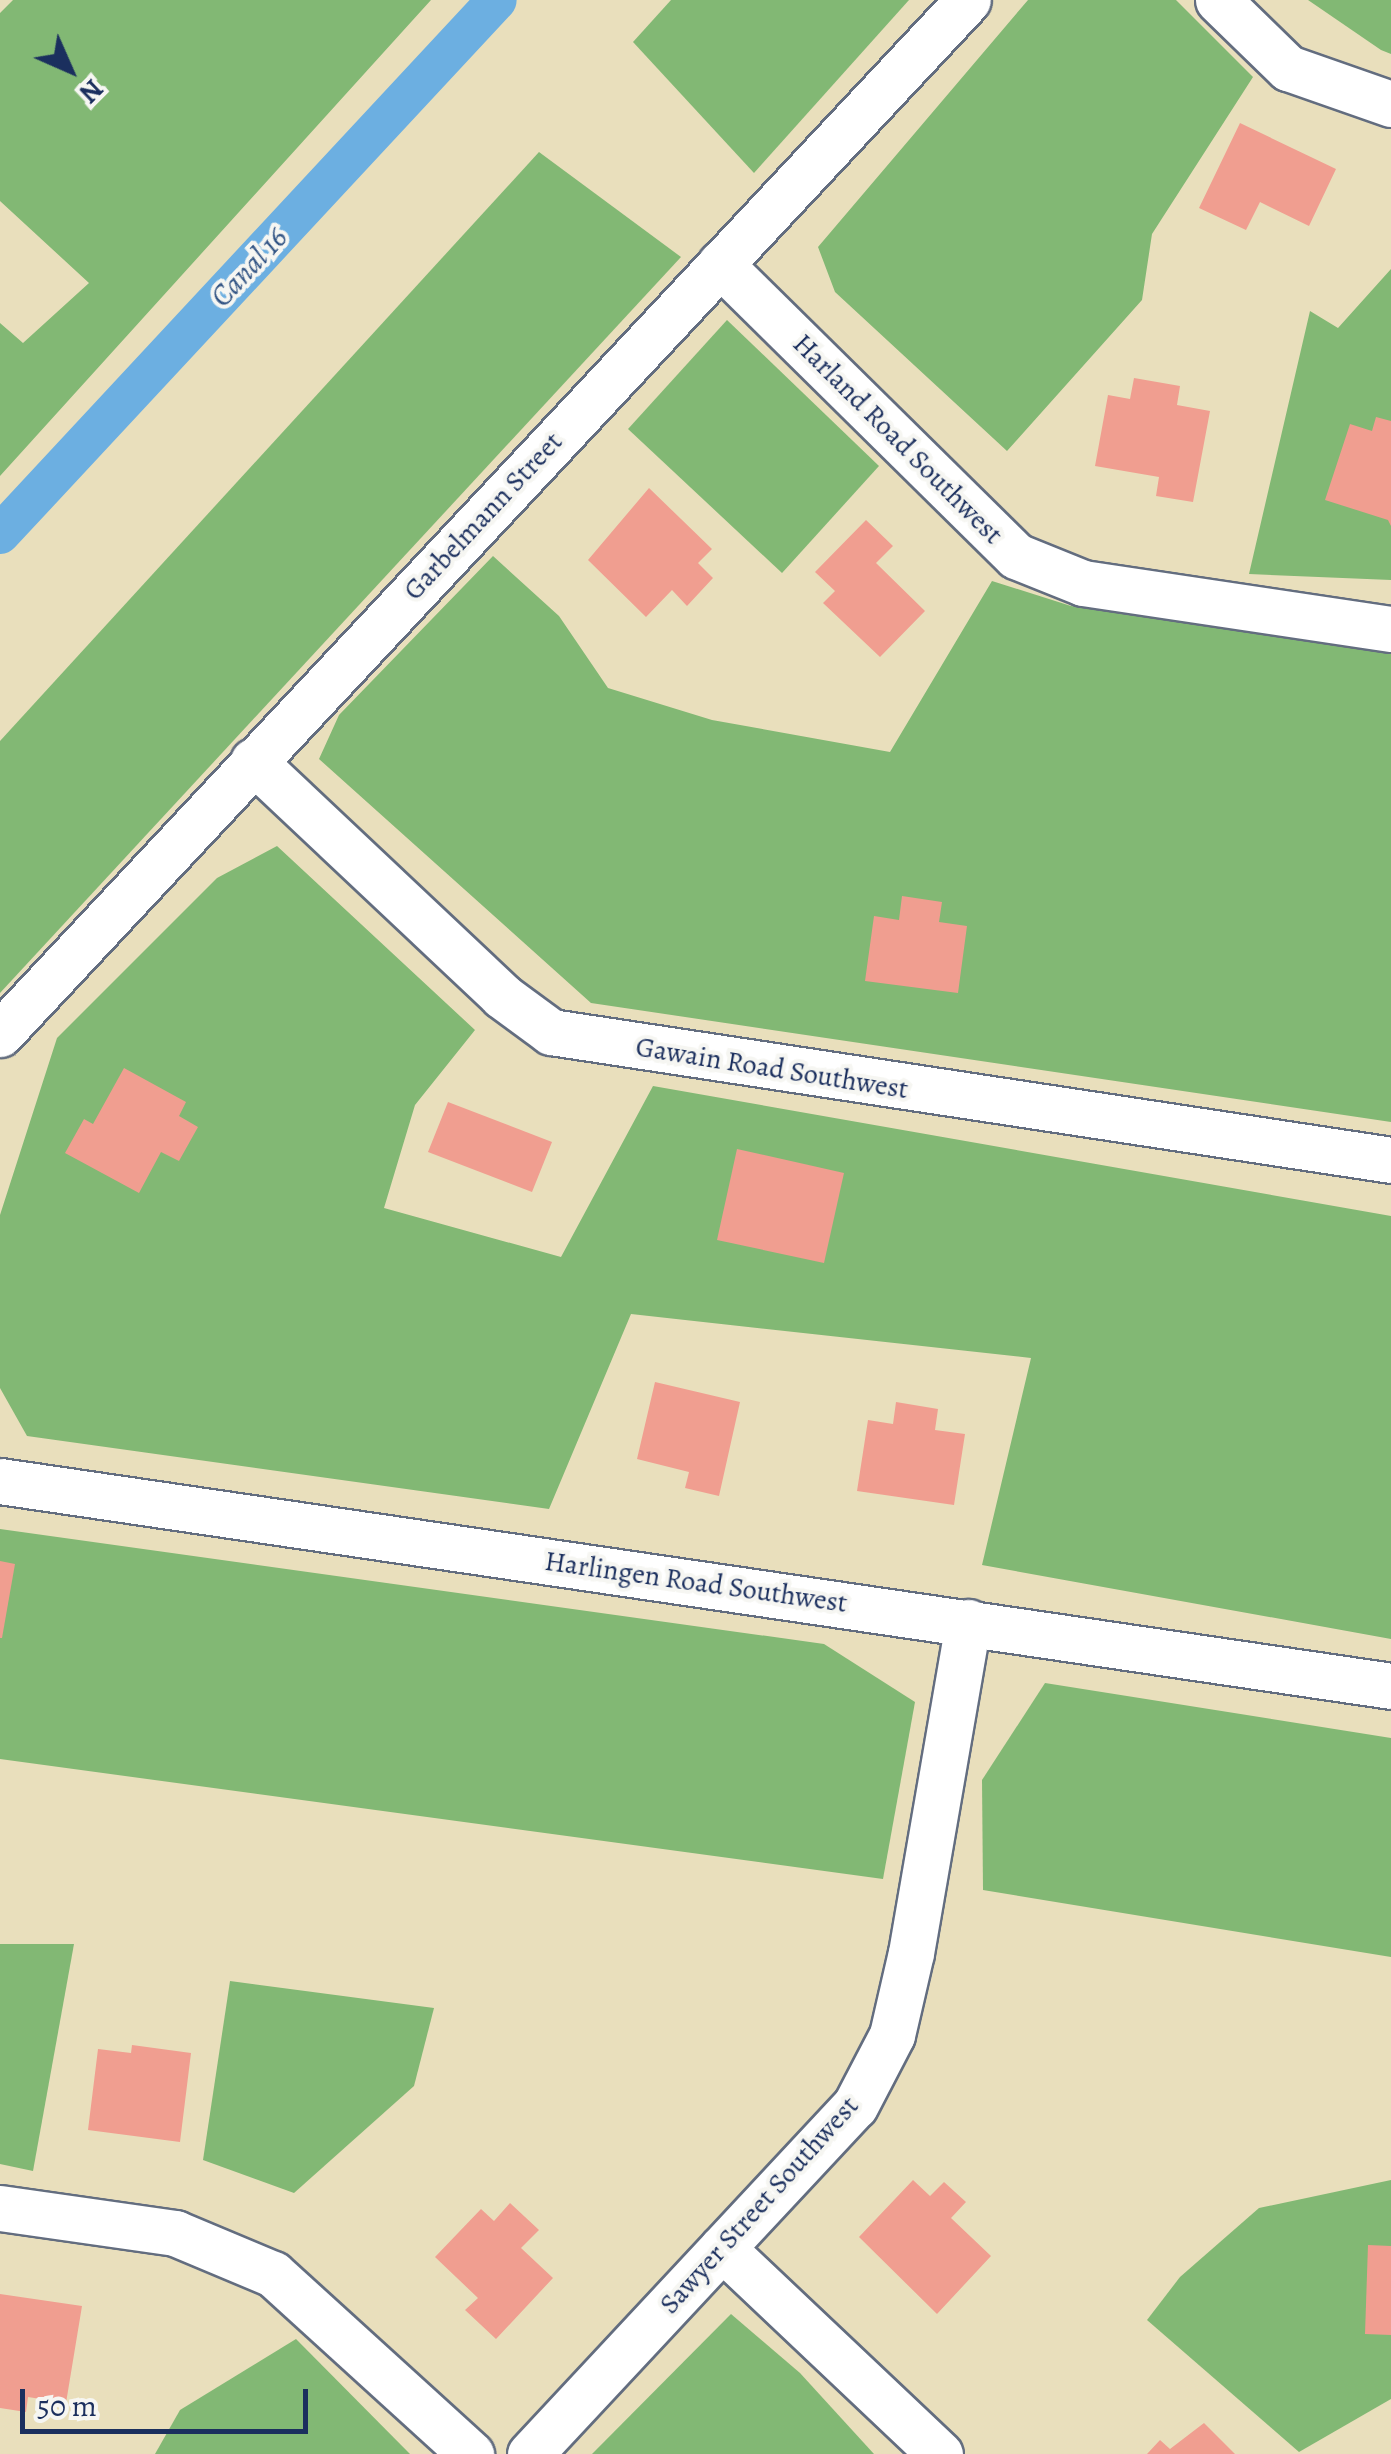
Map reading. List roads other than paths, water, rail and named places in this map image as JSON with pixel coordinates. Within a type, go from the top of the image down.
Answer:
[{"type":"street","name":"Garbelmann Street","points":[[0,1034],[968,0]]},
{"type":"street","points":[[1218,0],[1288,68],[1391,104]]},
{"type":"street","name":"Harland Road Southwest","points":[[720,264],[1016,556],[1083,583],[1391,629]]},
{"type":"street","name":"Gawain Road Southwest","points":[[253,762],[502,996],[552,1032],[1391,1160]]},
{"type":"street","name":"Harlingen Road Southwest","points":[[0,1481],[1391,1686]]},
{"type":"street","name":"Sawyer Street Southwest","points":[[530,2454],[855,2106],[892,2036],[968,1622]]},
{"type":"street","points":[[0,2208],[175,2232],[273,2274],[471,2454]]},
{"type":"street","points":[[722,2248],[940,2454]]},
{"type":"waterway","name":"Canal 16","points":[[0,534],[497,0]]}]
